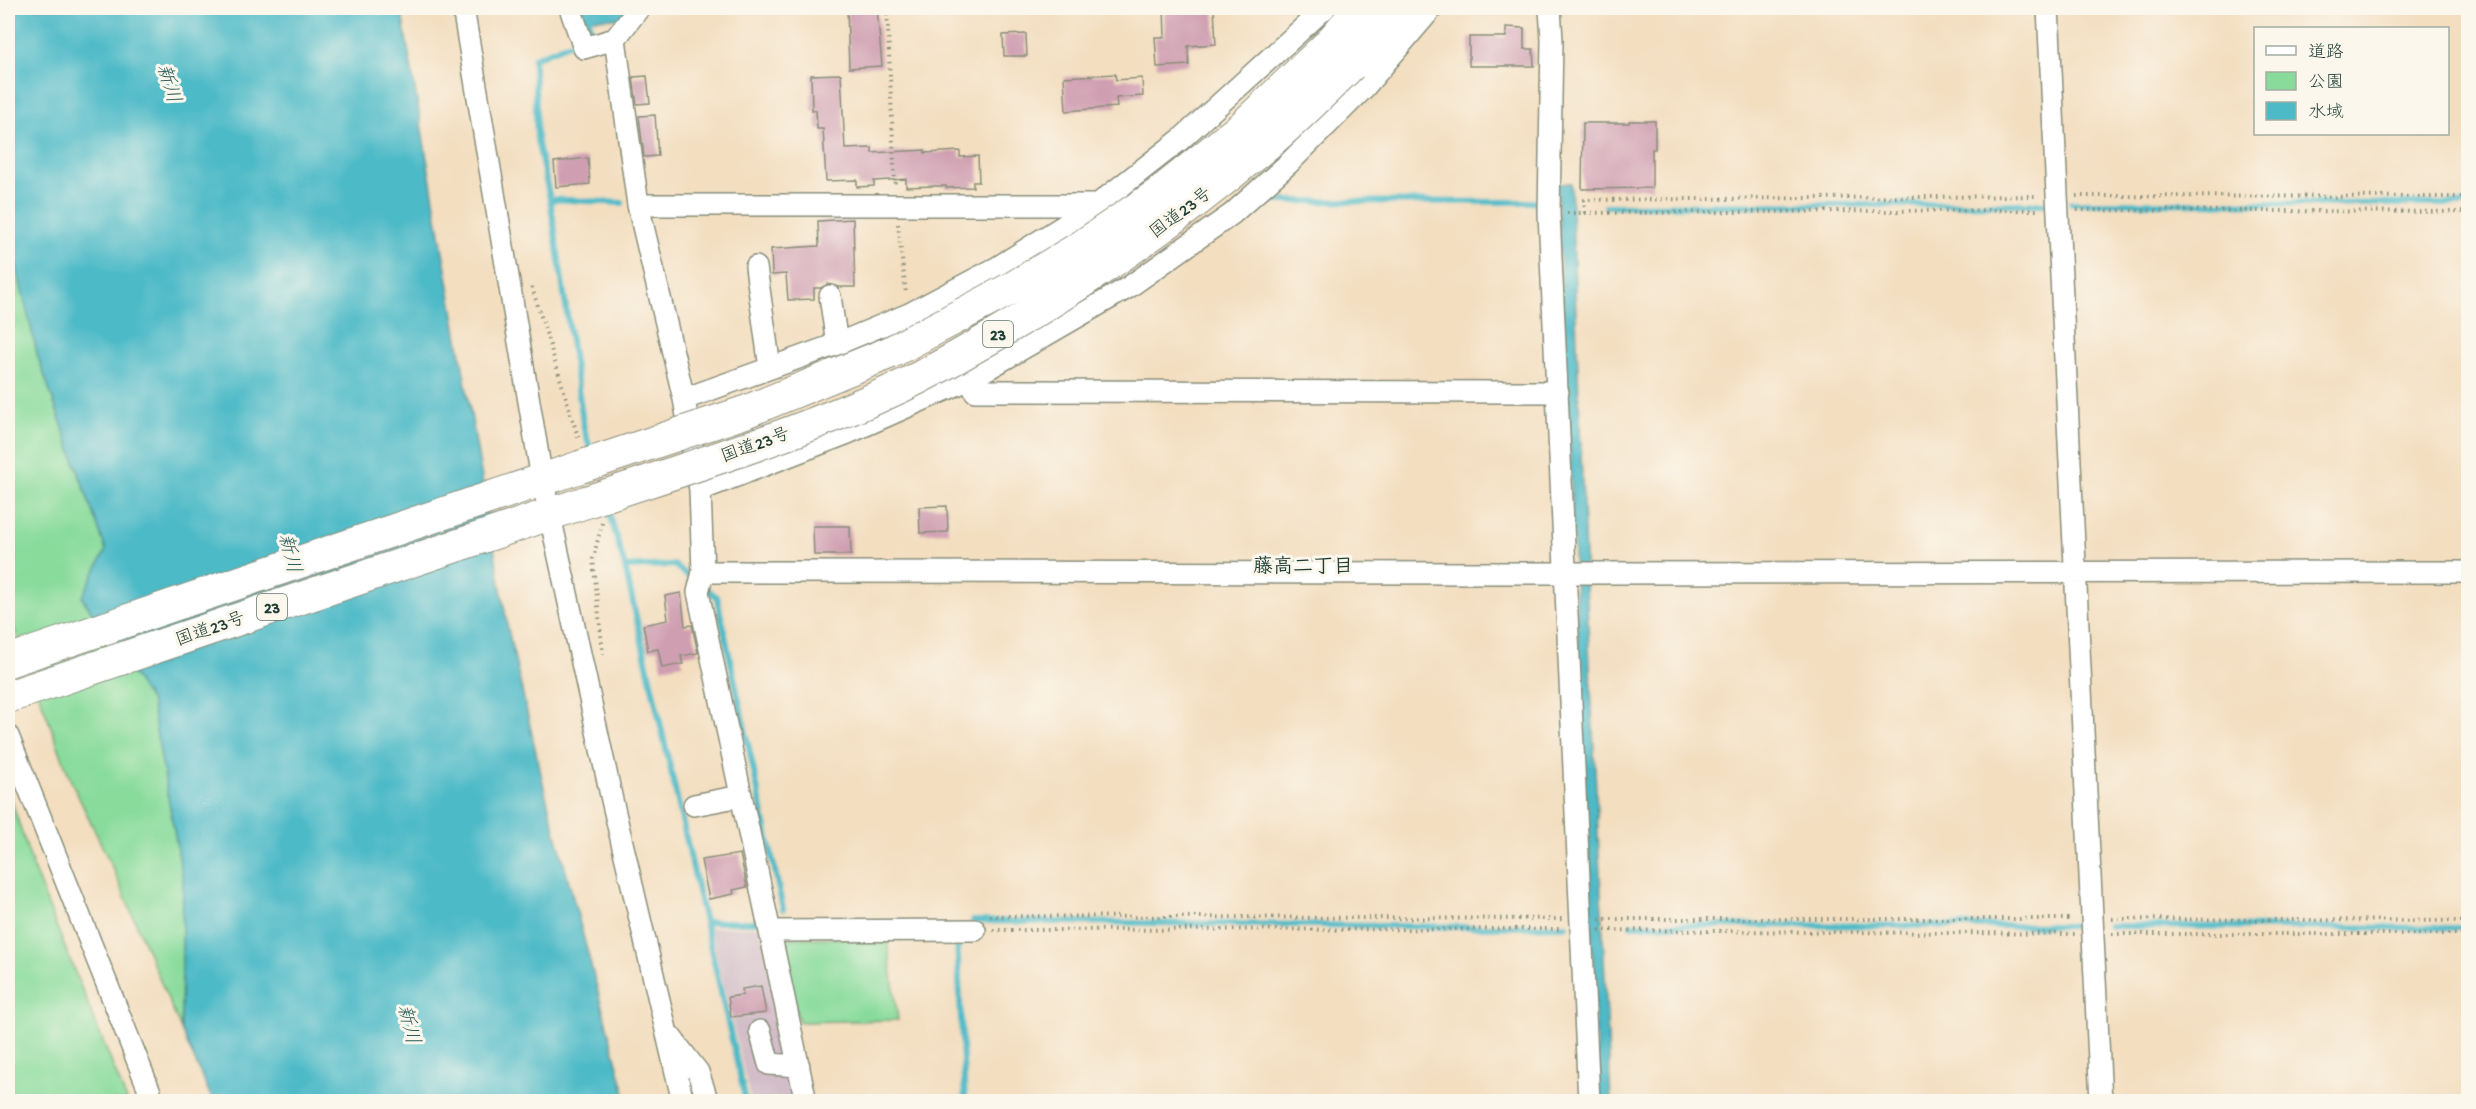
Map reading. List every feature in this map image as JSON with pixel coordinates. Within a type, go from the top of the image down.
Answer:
[{"type":"highway","name":"国道23号","points":[[8,661],[745,412],[891,352],[1012,288],[1079,248],[1157,195],[1242,127],[1328,45],[1361,8]]},
{"type":"highway","name":"国道23号","points":[[8,697],[543,515],[754,446],[821,421],[903,386],[959,356],[1099,272],[1177,216],[1262,148],[1351,65],[1402,8]]},
{"type":"street","points":[[463,8],[535,482],[683,1101]]},
{"type":"street","points":[[570,8],[584,48],[615,39],[639,8]]},
{"type":"street","points":[[684,399],[837,344],[909,314],[998,267],[1098,205],[1179,140],[1325,8]]},
{"type":"street","points":[[699,490],[848,433],[970,379],[1130,287],[1232,214],[1288,164],[1364,88],[1432,8]]},
{"type":"street","points":[[1550,8],[1552,40],[1549,213],[1558,392],[1576,573],[1582,924],[1589,1101]]},
{"type":"street","points":[[2048,8],[2101,1101]]},
{"type":"street","points":[[615,39],[638,205],[684,399],[699,490],[701,580],[741,796],[806,1101]]},
{"type":"street","points":[[638,205],[1098,205]]},
{"type":"street","points":[[756,267],[770,368]]},
{"type":"street","points":[[830,296],[837,344]]},
{"type":"street","points":[[970,379],[975,391],[1558,392]]},
{"type":"street","points":[[701,580],[1576,573],[2469,572]]},
{"type":"street","points":[[8,736],[154,1101]]},
{"type":"street","points":[[694,805],[741,796]]},
{"type":"street","points":[[770,931],[980,923]]},
{"type":"street","points":[[760,1030],[769,1064],[799,1066]]},
{"type":"street","points":[[666,1031],[698,1072],[708,1101]]},
{"type":"path","points":[[887,8],[896,205],[909,314]]},
{"type":"path","points":[[1577,213],[2469,197]]},
{"type":"path","points":[[1584,213],[1584,201],[2057,203],[2469,212]]},
{"type":"path","points":[[1608,919],[2469,934]]},
{"type":"path","points":[[1608,930],[2469,921]]},
{"type":"path","points":[[980,923],[1582,924]]},
{"type":"path","points":[[980,923],[1582,924]]},
{"type":"shaded area","points":[[761,927],[798,1101],[751,1101],[710,928]]},
{"type":"green space","points":[[8,231],[38,357],[106,550],[82,598],[151,701],[183,880],[181,1030],[114,871],[71,781],[8,611]]},
{"type":"green space","points":[[8,790],[35,873],[127,1101],[8,1101]]},
{"type":"green space","points":[[786,938],[887,938],[898,1020],[799,1022],[782,944]]},
{"type":"water","name":"新川","points":[[8,8],[401,8],[508,629],[545,792],[627,1101],[213,1101],[181,1030],[183,880],[151,702],[82,597],[106,550],[38,357],[8,231]]},
{"type":"water","points":[[581,8],[629,8],[620,18],[585,19]]},
{"type":"water","points":[[1571,183],[1586,584],[1611,1101],[1599,1101],[1557,184]]},
{"type":"building","points":[[847,8],[877,8],[882,66],[849,68]]},
{"type":"building","points":[[1164,8],[1214,8],[1216,44],[1188,46],[1189,65],[1157,67],[1155,37],[1165,37]]},
{"type":"building","points":[[1506,27],[1524,28],[1524,49],[1533,49],[1534,66],[1469,66],[1469,37],[1506,37]]},
{"type":"building","points":[[1026,34],[1027,56],[1004,56],[1003,35]]},
{"type":"building","points":[[841,74],[845,149],[872,148],[872,153],[960,151],[960,157],[978,156],[979,182],[973,182],[973,187],[946,188],[946,186],[906,187],[906,179],[874,181],[874,186],[857,187],[857,180],[826,181],[823,129],[817,129],[816,110],[812,111],[811,75]]},
{"type":"building","points":[[1115,74],[1116,80],[1142,78],[1143,96],[1116,98],[1117,107],[1066,111],[1064,77]]},
{"type":"building","points":[[647,76],[650,103],[637,104],[633,77]]},
{"type":"building","points":[[655,115],[658,156],[644,157],[639,116]]},
{"type":"building","points":[[1629,121],[1655,121],[1652,188],[1582,189],[1583,123],[1629,123]]},
{"type":"building","points":[[588,158],[590,184],[556,187],[554,162]]},
{"type":"building","points":[[853,219],[855,287],[828,284],[821,288],[814,288],[814,299],[788,300],[786,274],[772,275],[771,249],[819,246],[818,221]]},
{"type":"building","points":[[947,506],[948,532],[920,533],[919,507]]},
{"type":"building","points":[[813,526],[850,526],[851,555],[814,555]]},
{"type":"building","points":[[681,593],[685,626],[692,625],[698,653],[681,656],[683,664],[662,668],[658,649],[648,651],[643,625],[668,620],[665,596]]},
{"type":"building","points":[[740,854],[747,887],[733,890],[734,894],[709,899],[701,860]]},
{"type":"building","points":[[761,986],[766,1013],[731,1017],[728,997],[743,995],[742,989]]},
{"type":"waterway","points":[[589,8],[590,35]]},
{"type":"waterway","points":[[574,42],[534,58],[537,140],[550,199],[584,429],[592,454]]},
{"type":"waterway","points":[[550,199],[622,203]]},
{"type":"waterway","points":[[1259,201],[1537,202]]},
{"type":"waterway","points":[[2072,203],[2468,204]]},
{"type":"waterway","points":[[1606,206],[2046,204]]},
{"type":"waterway","points":[[607,505],[625,567],[705,922],[758,922]]},
{"type":"waterway","points":[[625,567],[674,565],[695,581]]},
{"type":"waterway","points":[[704,587],[717,597],[783,909]]},
{"type":"waterway","points":[[973,921],[1566,926]]},
{"type":"waterway","points":[[705,922],[746,1102]]},
{"type":"waterway","points":[[1631,925],[2082,926]]},
{"type":"waterway","points":[[2110,926],[2468,928]]},
{"type":"waterway","points":[[957,939],[965,1102]]},
{"type":"district","name":"藤高二丁目","points":[[1303,565]]}]
